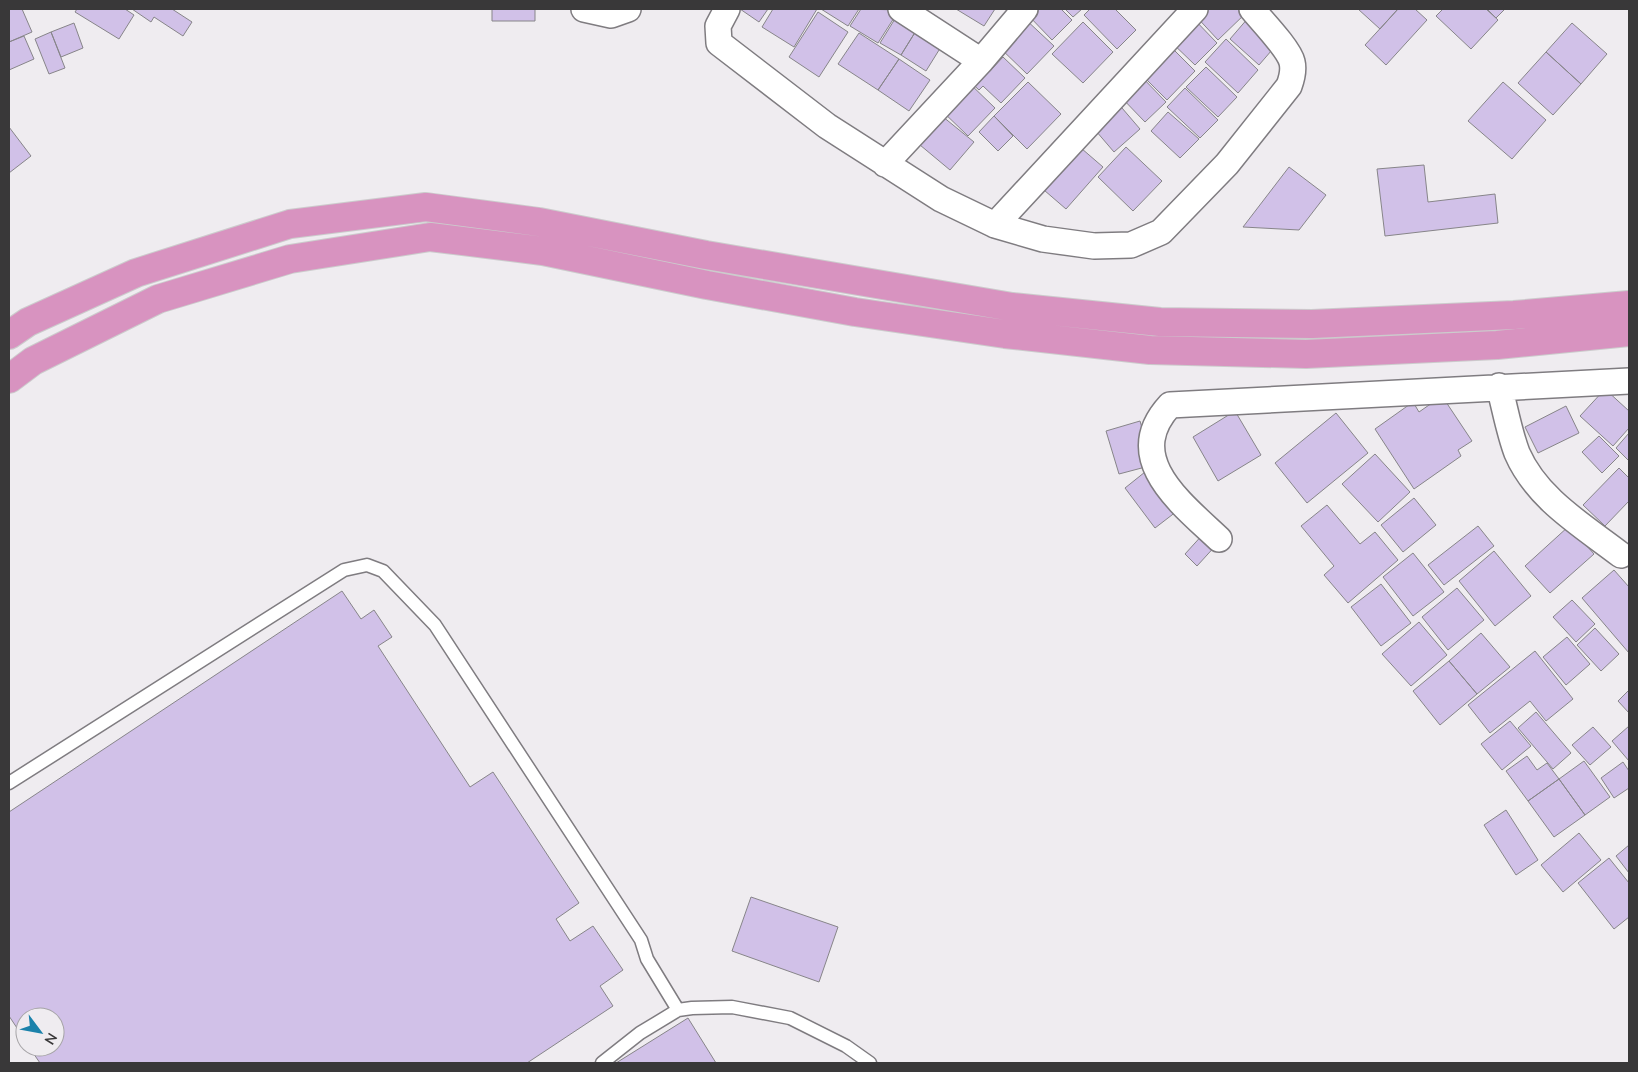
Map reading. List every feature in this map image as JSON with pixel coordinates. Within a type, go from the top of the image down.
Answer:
[{"type":"highway","points":[[9,335],[28,322],[136,273],[290,224],[426,207],[539,222],[706,255],[1012,307],[1160,322],[1312,324],[1514,315],[1629,305]]},
{"type":"highway","points":[[9,379],[33,361],[158,298],[290,259],[430,237],[543,251],[707,285],[856,312],[1005,334],[1150,350],[1306,354],[1497,345],[1629,332]]},
{"type":"street","points":[[584,9],[612,16],[628,9]]},
{"type":"street","points":[[727,9],[718,26],[719,43],[827,126],[884,164],[941,199],[995,225],[1043,239],[1094,246],[1131,245],[1160,232],[1227,164],[1289,86],[1293,73],[1292,61],[1285,49],[1252,9]]},
{"type":"street","points":[[900,9],[981,61]]},
{"type":"street","points":[[884,164],[981,61],[1026,9]]},
{"type":"street","points":[[995,225],[1195,9]]},
{"type":"street","points":[[1218,539],[1182,504],[1162,481],[1151,453],[1152,435],[1160,416],[1170,405],[1629,380]]},
{"type":"street","points":[[1499,386],[1517,452],[1540,491],[1621,555]]},
{"type":"lane","points":[[9,783],[344,570],[367,565],[383,571],[435,625],[641,940],[647,959],[678,1010]]},
{"type":"lane","points":[[602,1063],[640,1033],[678,1010],[732,1007],[790,1018],[846,1046],[870,1063]]},
{"type":"building","points":[[9,9],[22,9],[32,32],[9,42]]},
{"type":"building","points":[[77,9],[125,9],[134,15],[119,39],[75,12]]},
{"type":"building","points":[[132,9],[172,9],[192,22],[183,36],[154,17],[151,22]]},
{"type":"building","points":[[492,9],[535,9],[535,21],[492,21]]},
{"type":"building","points":[[740,9],[768,9],[759,22]]},
{"type":"building","points":[[773,9],[817,9],[794,47],[762,27]]},
{"type":"building","points":[[821,9],[859,9],[848,26]]},
{"type":"building","points":[[861,9],[899,10],[878,43],[850,26]]},
{"type":"building","points":[[956,9],[995,9],[984,26]]},
{"type":"building","points":[[1030,9],[1061,9],[1072,20],[1052,40],[1026,13]]},
{"type":"building","points":[[1065,9],[1082,9],[1073,17]]},
{"type":"building","points":[[1090,9],[1115,9],[1136,30],[1117,49],[1084,15]]},
{"type":"building","points":[[1198,9],[1244,9],[1247,12],[1218,40],[1193,13]]},
{"type":"building","points":[[1358,9],[1398,9],[1380,29]]},
{"type":"building","points":[[1398,9],[1415,9],[1427,20],[1386,65],[1365,45]]},
{"type":"building","points":[[1443,9],[1486,9],[1498,20],[1471,49],[1436,16]]},
{"type":"building","points":[[1487,9],[1505,9],[1496,18]]},
{"type":"building","points":[[818,12],[848,32],[819,77],[789,57]]},
{"type":"building","points":[[898,14],[919,26],[901,55],[880,43]]},
{"type":"building","points":[[1191,16],[1217,43],[1195,65],[1168,39]]},
{"type":"building","points":[[1023,17],[1054,46],[1027,74],[997,45]]},
{"type":"building","points":[[1249,17],[1278,43],[1259,65],[1230,39]]},
{"type":"building","points":[[1083,22],[1113,52],[1083,83],[1052,54]]},
{"type":"building","points":[[74,23],[83,48],[61,57],[51,32]]},
{"type":"building","points":[[1572,23],[1607,54],[1581,84],[1546,52]]},
{"type":"building","points":[[919,26],[944,42],[926,71],[901,55]]},
{"type":"building","points":[[51,32],[65,68],[49,74],[35,39]]},
{"type":"building","points":[[859,33],[899,59],[878,90],[838,64]]},
{"type":"building","points":[[24,36],[34,59],[9,70],[9,42]]},
{"type":"building","points":[[1226,39],[1258,70],[1238,93],[1205,62]]},
{"type":"building","points":[[1167,43],[1195,71],[1167,100],[1139,72]]},
{"type":"building","points":[[1546,52],[1581,84],[1553,115],[1518,83]]},
{"type":"building","points":[[1003,57],[1025,78],[1001,103],[983,86],[979,90],[966,78],[982,61],[991,70]]},
{"type":"building","points":[[899,59],[930,80],[909,111],[878,90]]},
{"type":"building","points":[[1206,67],[1237,97],[1218,117],[1186,87]]},
{"type":"building","points":[[1139,74],[1166,102],[1145,122],[1118,94]]},
{"type":"building","points":[[966,80],[995,108],[968,136],[939,108]]},
{"type":"building","points":[[1028,82],[1061,114],[1027,149],[994,116]]},
{"type":"building","points":[[1503,82],[1546,120],[1512,159],[1468,121]]},
{"type":"building","points":[[1185,88],[1218,120],[1200,138],[1167,107]]},
{"type":"building","points":[[1116,101],[1140,129],[1114,152],[1090,124]]},
{"type":"building","points":[[937,112],[974,142],[950,170],[914,140]]},
{"type":"building","points":[[1168,112],[1199,139],[1180,158],[1151,131]]},
{"type":"building","points":[[994,116],[1013,136],[998,151],[979,132]]},
{"type":"building","points":[[9,127],[31,156],[9,173]]},
{"type":"building","points":[[1074,142],[1103,167],[1066,209],[1037,184]]},
{"type":"building","points":[[1126,147],[1162,181],[1133,211],[1098,177]]},
{"type":"building","points":[[1424,165],[1428,202],[1495,194],[1498,223],[1385,236],[1377,169]]},
{"type":"building","points":[[1289,167],[1326,195],[1299,230],[1243,227]]},
{"type":"building","points":[[1605,389],[1629,411],[1629,428],[1613,446],[1580,416]]},
{"type":"building","points":[[1442,396],[1472,441],[1458,450],[1461,456],[1414,489],[1375,429],[1413,402],[1419,412]]},
{"type":"building","points":[[1566,406],[1579,433],[1538,453],[1525,427]]},
{"type":"building","points":[[1235,411],[1261,455],[1218,481],[1193,437]]},
{"type":"building","points":[[1336,413],[1368,453],[1307,503],[1275,463]]},
{"type":"building","points":[[1140,421],[1153,465],[1119,474],[1106,431]]},
{"type":"building","points":[[1629,433],[1629,461],[1616,448]]},
{"type":"building","points":[[1599,436],[1619,456],[1602,473],[1582,452]]},
{"type":"building","points":[[1375,454],[1410,492],[1378,522],[1342,484]]},
{"type":"building","points":[[1150,468],[1181,508],[1155,528],[1125,488]]},
{"type":"building","points":[[1619,468],[1629,478],[1629,501],[1605,526],[1583,505]]},
{"type":"building","points":[[1414,498],[1436,525],[1403,552],[1381,525]]},
{"type":"building","points":[[1327,505],[1360,544],[1375,532],[1398,560],[1348,603],[1324,575],[1334,566],[1301,526]]},
{"type":"building","points":[[1478,526],[1494,546],[1444,585],[1428,565]]},
{"type":"building","points":[[1569,526],[1594,554],[1550,593],[1525,566]]},
{"type":"building","points":[[1205,532],[1218,543],[1197,566],[1185,554]]},
{"type":"building","points":[[1494,551],[1531,596],[1495,626],[1459,581]]},
{"type":"building","points":[[1413,553],[1444,592],[1413,616],[1383,577]]},
{"type":"building","points":[[1614,570],[1629,587],[1629,653],[1582,598]]},
{"type":"building","points":[[1381,584],[1411,623],[1381,646],[1351,607]]},
{"type":"building","points":[[1457,588],[1484,620],[1448,650],[1422,617]]},
{"type":"building","points":[[342,591],[361,619],[374,610],[392,637],[378,646],[470,787],[493,772],[579,903],[556,919],[570,941],[593,926],[623,970],[600,986],[613,1006],[527,1063],[40,1063],[36,1057],[65,1057],[65,1007],[15,1007],[15,1025],[9,1016],[9,812]]},
{"type":"building","points":[[1572,600],[1595,624],[1576,642],[1553,617]]},
{"type":"building","points":[[1419,622],[1447,655],[1411,686],[1382,654]]},
{"type":"building","points":[[1595,628],[1619,654],[1601,671],[1577,645]]},
{"type":"building","points":[[1481,633],[1510,667],[1477,694],[1449,661]]},
{"type":"building","points":[[1567,637],[1590,664],[1566,685],[1543,657]]},
{"type":"building","points":[[1535,651],[1573,699],[1546,721],[1530,701],[1490,733],[1468,705]]},
{"type":"building","points":[[1449,661],[1477,694],[1440,725],[1413,691]]},
{"type":"building","points":[[1629,690],[1629,713],[1618,701]]},
{"type":"building","points":[[1536,712],[1571,753],[1553,769],[1518,728]]},
{"type":"building","points":[[1510,721],[1531,746],[1502,770],[1481,744]]},
{"type":"building","points":[[1629,726],[1629,761],[1612,741]]},
{"type":"building","points":[[1593,727],[1611,747],[1590,765],[1572,745]]},
{"type":"building","points":[[1527,756],[1537,770],[1547,763],[1559,779],[1528,801],[1506,771]]},
{"type":"building","points":[[1584,761],[1610,797],[1585,815],[1559,779]]},
{"type":"building","points":[[1623,762],[1629,771],[1629,788],[1614,798],[1601,778]]},
{"type":"building","points":[[1559,779],[1585,815],[1554,837],[1528,801]]},
{"type":"building","points":[[1506,810],[1538,860],[1516,875],[1484,825]]},
{"type":"building","points":[[1579,833],[1601,860],[1563,892],[1541,865]]},
{"type":"building","points":[[1629,845],[1629,873],[1616,856]]},
{"type":"building","points":[[1609,858],[1629,883],[1629,917],[1614,929],[1578,883]]},
{"type":"building","points":[[751,897],[838,927],[819,982],[732,951]]},
{"type":"building","points":[[688,1018],[716,1063],[616,1063]]}]
